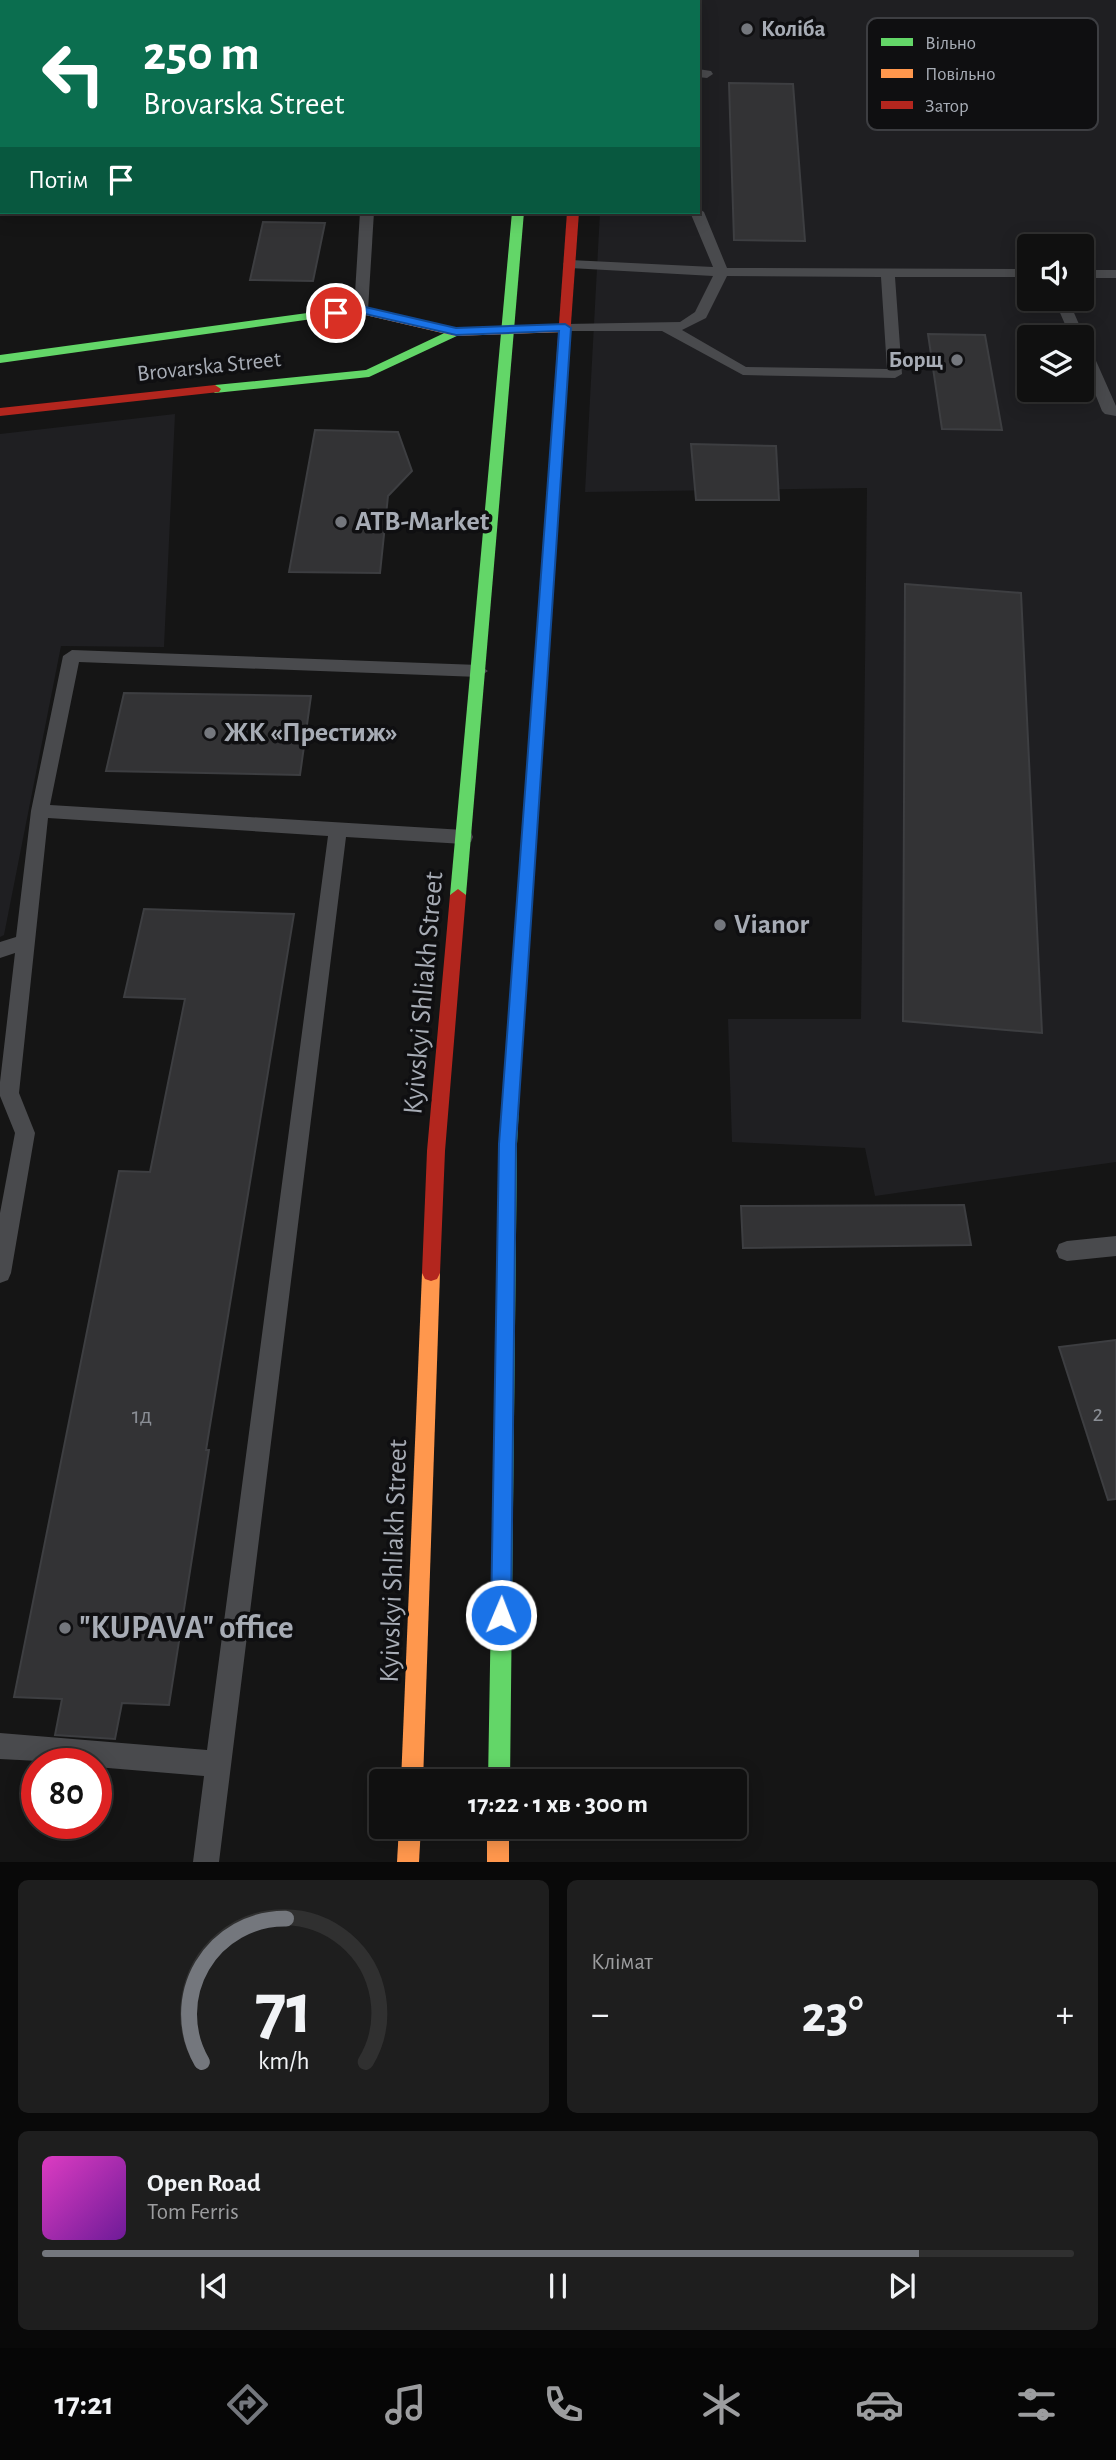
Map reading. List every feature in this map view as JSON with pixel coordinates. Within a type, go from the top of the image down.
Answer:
[{"type":"main road","name":"Kyivskyi Shliakh Street","points":[[412,1769],[436,1151],[518,214]]},
{"type":"main road","points":[[499,1769],[508,1144],[573,214]]},
{"type":"main road","name":"Brovarska Street","points":[[0,359],[361,310],[456,332],[565,328]]},
{"type":"main road","name":"Brovarska Street","points":[[0,412],[369,373],[456,332]]},
{"type":"main road","points":[[408,1861],[409,1839]]},
{"type":"main road","points":[[498,1839],[498,1861]]},
{"type":"lane","points":[[361,310],[367,214]]},
{"type":"lane","points":[[565,328],[683,326],[701,315],[722,272],[698,214]]},
{"type":"lane","points":[[570,264],[722,272],[1017,273]]},
{"type":"lane","points":[[662,325],[743,371],[895,374],[888,271]]},
{"type":"lane","points":[[1094,274],[1116,274]]},
{"type":"lane","points":[[1094,372],[1111,411],[1116,411]]},
{"type":"lane","points":[[0,1273],[25,1133],[9,1093],[40,811],[72,656],[479,671]]},
{"type":"lane","points":[[40,811],[464,837]]},
{"type":"lane","points":[[206,1861],[338,829]]},
{"type":"lane","points":[[0,950],[26,942]]},
{"type":"lane","points":[[1067,1251],[1116,1246]]},
{"type":"lane","points":[[0,1746],[217,1764]]},
{"type":"shaded area","points":[[700,0],[1116,0],[1116,1162],[875,1196],[865,1148],[732,1142],[728,1019],[861,1019],[867,488],[585,492],[600,214],[700,214]]},
{"type":"shaded area","points":[[175,414],[164,647],[61,646],[4,935],[0,937],[0,434]]},
{"type":"building","points":[[729,83],[793,84],[805,241],[734,240]]},
{"type":"building","points":[[263,222],[325,223],[313,281],[250,280]]},
{"type":"building","points":[[928,334],[985,335],[1002,430],[942,429]]},
{"type":"building","points":[[315,430],[398,432],[412,471],[388,496],[380,573],[289,572]]},
{"type":"building","points":[[691,444],[776,446],[779,500],[696,500]]},
{"type":"building","points":[[905,584],[1021,593],[1042,1033],[903,1021]]},
{"type":"building","name":"ЖК «Престиж»","points":[[124,693],[311,696],[300,775],[106,771]]},
{"type":"building","points":[[144,909],[294,914],[206,1450],[209,1450],[169,1705],[122,1703],[115,1739],[55,1735],[62,1699],[14,1697],[119,1171],[150,1172],[185,999],[124,997]]},
{"type":"building","points":[[964,1205],[971,1245],[743,1248],[741,1206]]},
{"type":"building","points":[[1116,1340],[1116,1499],[1108,1500],[1059,1347]]},
{"type":"traffic: fast","points":[[458,895],[518,214]]},
{"type":"traffic: fast","points":[[0,359],[322,315]]},
{"type":"traffic: fast","points":[[215,389],[369,373],[455,332]]},
{"type":"traffic: fast","points":[[499,1769],[508,1144],[513,1066]]},
{"type":"traffic: slow","points":[[322,315],[361,310],[455,332],[565,328]]},
{"type":"traffic: slow","points":[[513,1066],[554,477]]},
{"type":"traffic: slow","points":[[412,1769],[431,1273]]},
{"type":"traffic: slow","points":[[408,1862],[409,1839]]},
{"type":"traffic: slow","points":[[498,1839],[498,1862]]},
{"type":"traffic: jam","points":[[554,477],[573,214]]},
{"type":"traffic: jam","points":[[0,412],[215,389]]},
{"type":"traffic: jam","points":[[431,1273],[436,1151],[458,895]]},
{"type":"place","name":"Коліба","points":[[747,29]]},
{"type":"place","name":"Борщ","points":[[957,360]]},
{"type":"place","name":"ATB-Market","points":[[341,522]]},
{"type":"place","name":"ЖК «Престиж»","points":[[210,733]]},
{"type":"place","name":"Vianor","points":[[720,925]]},
{"type":"place","name":"\"KUPAVA\" office","points":[[65,1628]]},
{"type":"route","points":[[336,313],[361,310],[456,332],[565,328],[508,1144],[501,1615]]}]
